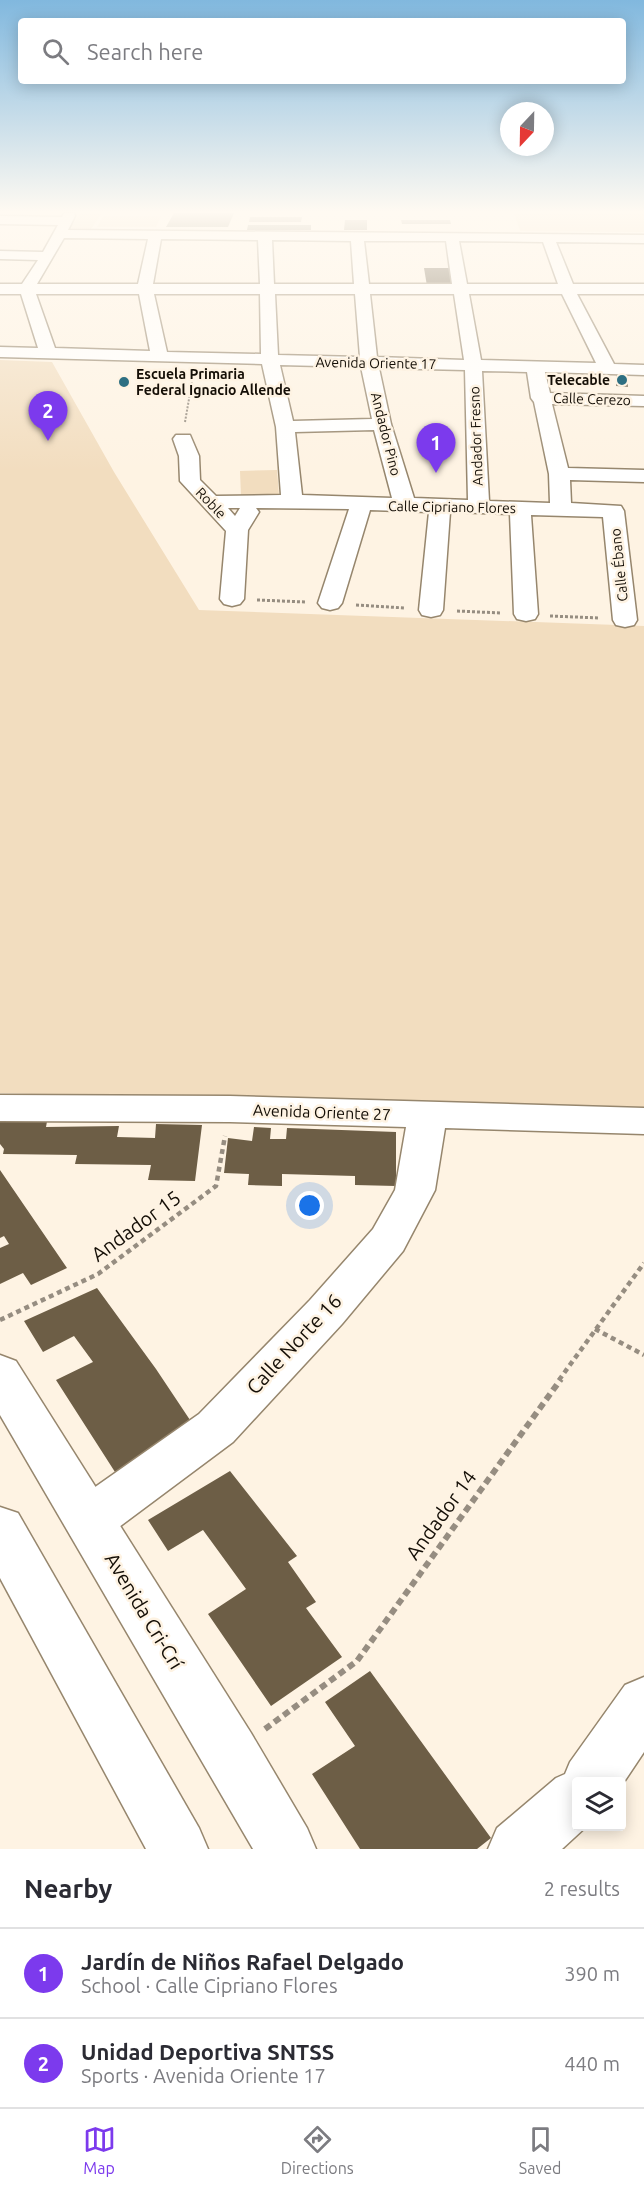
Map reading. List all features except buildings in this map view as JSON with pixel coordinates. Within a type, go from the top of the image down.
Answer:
[{"type":"street","points":[[31,299],[48,353]]},
{"type":"street","points":[[147,299],[160,357]]},
{"type":"street","points":[[267,299],[270,360],[285,428],[292,501]]},
{"type":"street","name":"Andador Pino","points":[[364,299],[369,363],[382,424],[405,506]]},
{"type":"street","name":"Andador Fresno","points":[[461,299],[473,364],[479,507]]},
{"type":"street","points":[[572,299],[607,369]]},
{"type":"street","name":"Avenida Oriente 17","points":[[0,352],[644,370]]},
{"type":"street","points":[[535,367],[540,398],[559,474],[561,509]]},
{"type":"street","name":"Calle Cerezo","points":[[540,398],[644,401]]},
{"type":"street","points":[[285,428],[382,424]]},
{"type":"street","name":"Roble","points":[[183,439],[189,456],[190,481],[237,530]]},
{"type":"street","points":[[559,474],[644,476]]},
{"type":"street","points":[[232,599],[237,530],[254,501]]},
{"type":"street","name":"Calle Cipriano Flores","points":[[210,502],[292,501],[613,511]]},
{"type":"street","points":[[330,603],[360,504]]},
{"type":"street","points":[[431,610],[440,506]]},
{"type":"street","points":[[520,508],[526,614]]},
{"type":"street","name":"Calle Ébano","points":[[613,511],[625,620]]},
{"type":"street","name":"Avenida Oriente 27","points":[[0,1108],[230,1109],[644,1121]]},
{"type":"street","name":"Calle Norte 16","points":[[89,1520],[216,1428],[326,1312],[388,1240],[415,1190],[427,1116]]},
{"type":"street","name":"Avenida Cri-Crí","points":[[0,1374],[231,1753],[286,1849]]},
{"type":"street","points":[[0,1529],[178,1849]]},
{"type":"street","points":[[593,1777],[644,1704]]},
{"type":"street","points":[[518,1849],[572,1802]]},
{"type":"path","points":[[183,439],[195,358]]},
{"type":"path","name":"Andador 15","points":[[0,1320],[98,1274],[216,1186],[230,1109]]},
{"type":"path","name":"Andador 14","points":[[231,1753],[357,1661],[644,1263]]},
{"type":"path","points":[[595,1329],[644,1354]]},
{"type":"shaded area","points":[[0,360],[52,362],[114,472],[199,610],[644,626],[644,1113],[0,1093]]},
{"type":"shaded area","points":[[277,470],[279,495],[241,496],[240,471]]},
{"type":"place","name":"Telecable","points":[[622,380]]},
{"type":"place","name":"Escuela Primaria Federal Ignacio Allende","points":[[124,382]]},
{"type":"place","name":"Unidad Deportiva SNTSS","points":[[48,441]]},
{"type":"place","name":"Jardín de Niños Rafael Delgado","points":[[436,473]]}]
